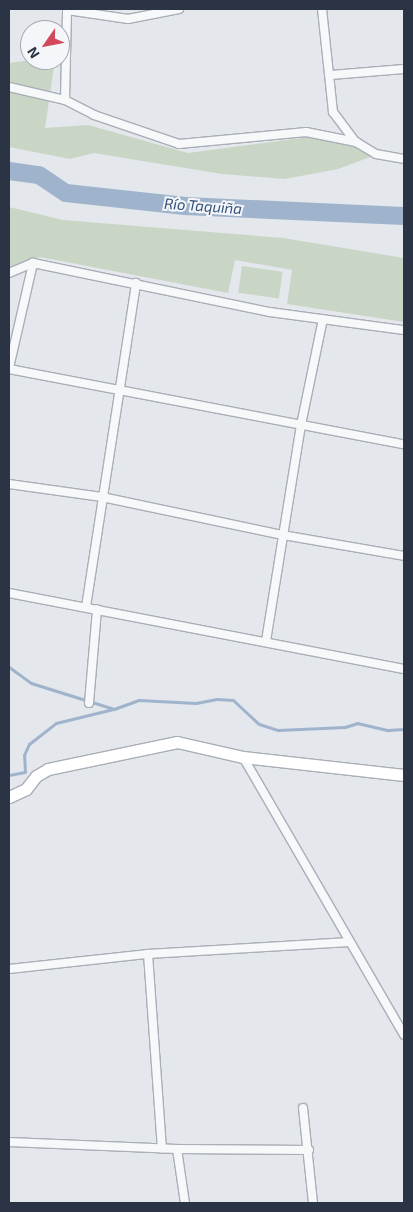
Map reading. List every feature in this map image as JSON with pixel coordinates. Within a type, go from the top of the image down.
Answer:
[{"type":"street","points":[[66,100],[67,10],[128,19],[179,9]]},
{"type":"street","points":[[322,9],[331,75],[333,112],[356,142]]},
{"type":"street","points":[[331,75],[404,69]]},
{"type":"street","points":[[9,87],[66,100],[94,115],[180,144],[306,132],[356,142],[376,154],[404,159]]},
{"type":"street","points":[[391,156],[404,165]]},
{"type":"street","points":[[33,262],[9,368],[119,391],[404,444]]},
{"type":"street","points":[[9,273],[33,262],[270,312],[404,330]]},
{"type":"street","points":[[86,607],[136,283]]},
{"type":"street","points":[[266,641],[301,425],[323,318]]},
{"type":"street","points":[[9,484],[102,497],[283,535],[404,556]]},
{"type":"street","points":[[9,593],[404,669]]},
{"type":"street","points":[[88,703],[97,609]]},
{"type":"street","points":[[9,797],[26,789],[36,776],[48,769],[161,743],[192,745],[243,757],[404,775]]},
{"type":"street","points":[[243,757],[404,1035]]},
{"type":"street","points":[[9,969],[148,954],[350,942]]},
{"type":"street","points":[[148,954],[162,1148]]},
{"type":"street","points":[[395,1020],[404,1016]]},
{"type":"street","points":[[303,1108],[309,1150],[313,1203]]},
{"type":"street","points":[[9,1142],[177,1149],[309,1150]]},
{"type":"street","points":[[177,1149],[184,1203]]},
{"type":"green space","points":[[20,62],[20,70],[54,70],[45,128],[88,125],[188,153],[310,137],[358,147],[373,156],[338,169],[285,179],[222,174],[94,153],[70,159],[9,147],[9,63]]},
{"type":"green space","points":[[9,207],[63,220],[283,238],[404,258],[404,322],[287,304],[292,270],[235,260],[228,293],[40,257],[9,267]]},
{"type":"green space","points":[[242,266],[283,272],[279,298],[238,293]]},
{"type":"waterway","name":"Río Taquiña","points":[[9,171],[39,175],[66,193],[185,206],[404,216]]},
{"type":"waterway","points":[[9,667],[31,683],[114,709],[139,700],[196,703],[217,699],[233,700],[259,724],[278,730],[345,727],[357,723],[388,730],[404,729]]},
{"type":"waterway","points":[[9,775],[25,772],[24,755],[29,744],[56,723],[113,709]]}]
